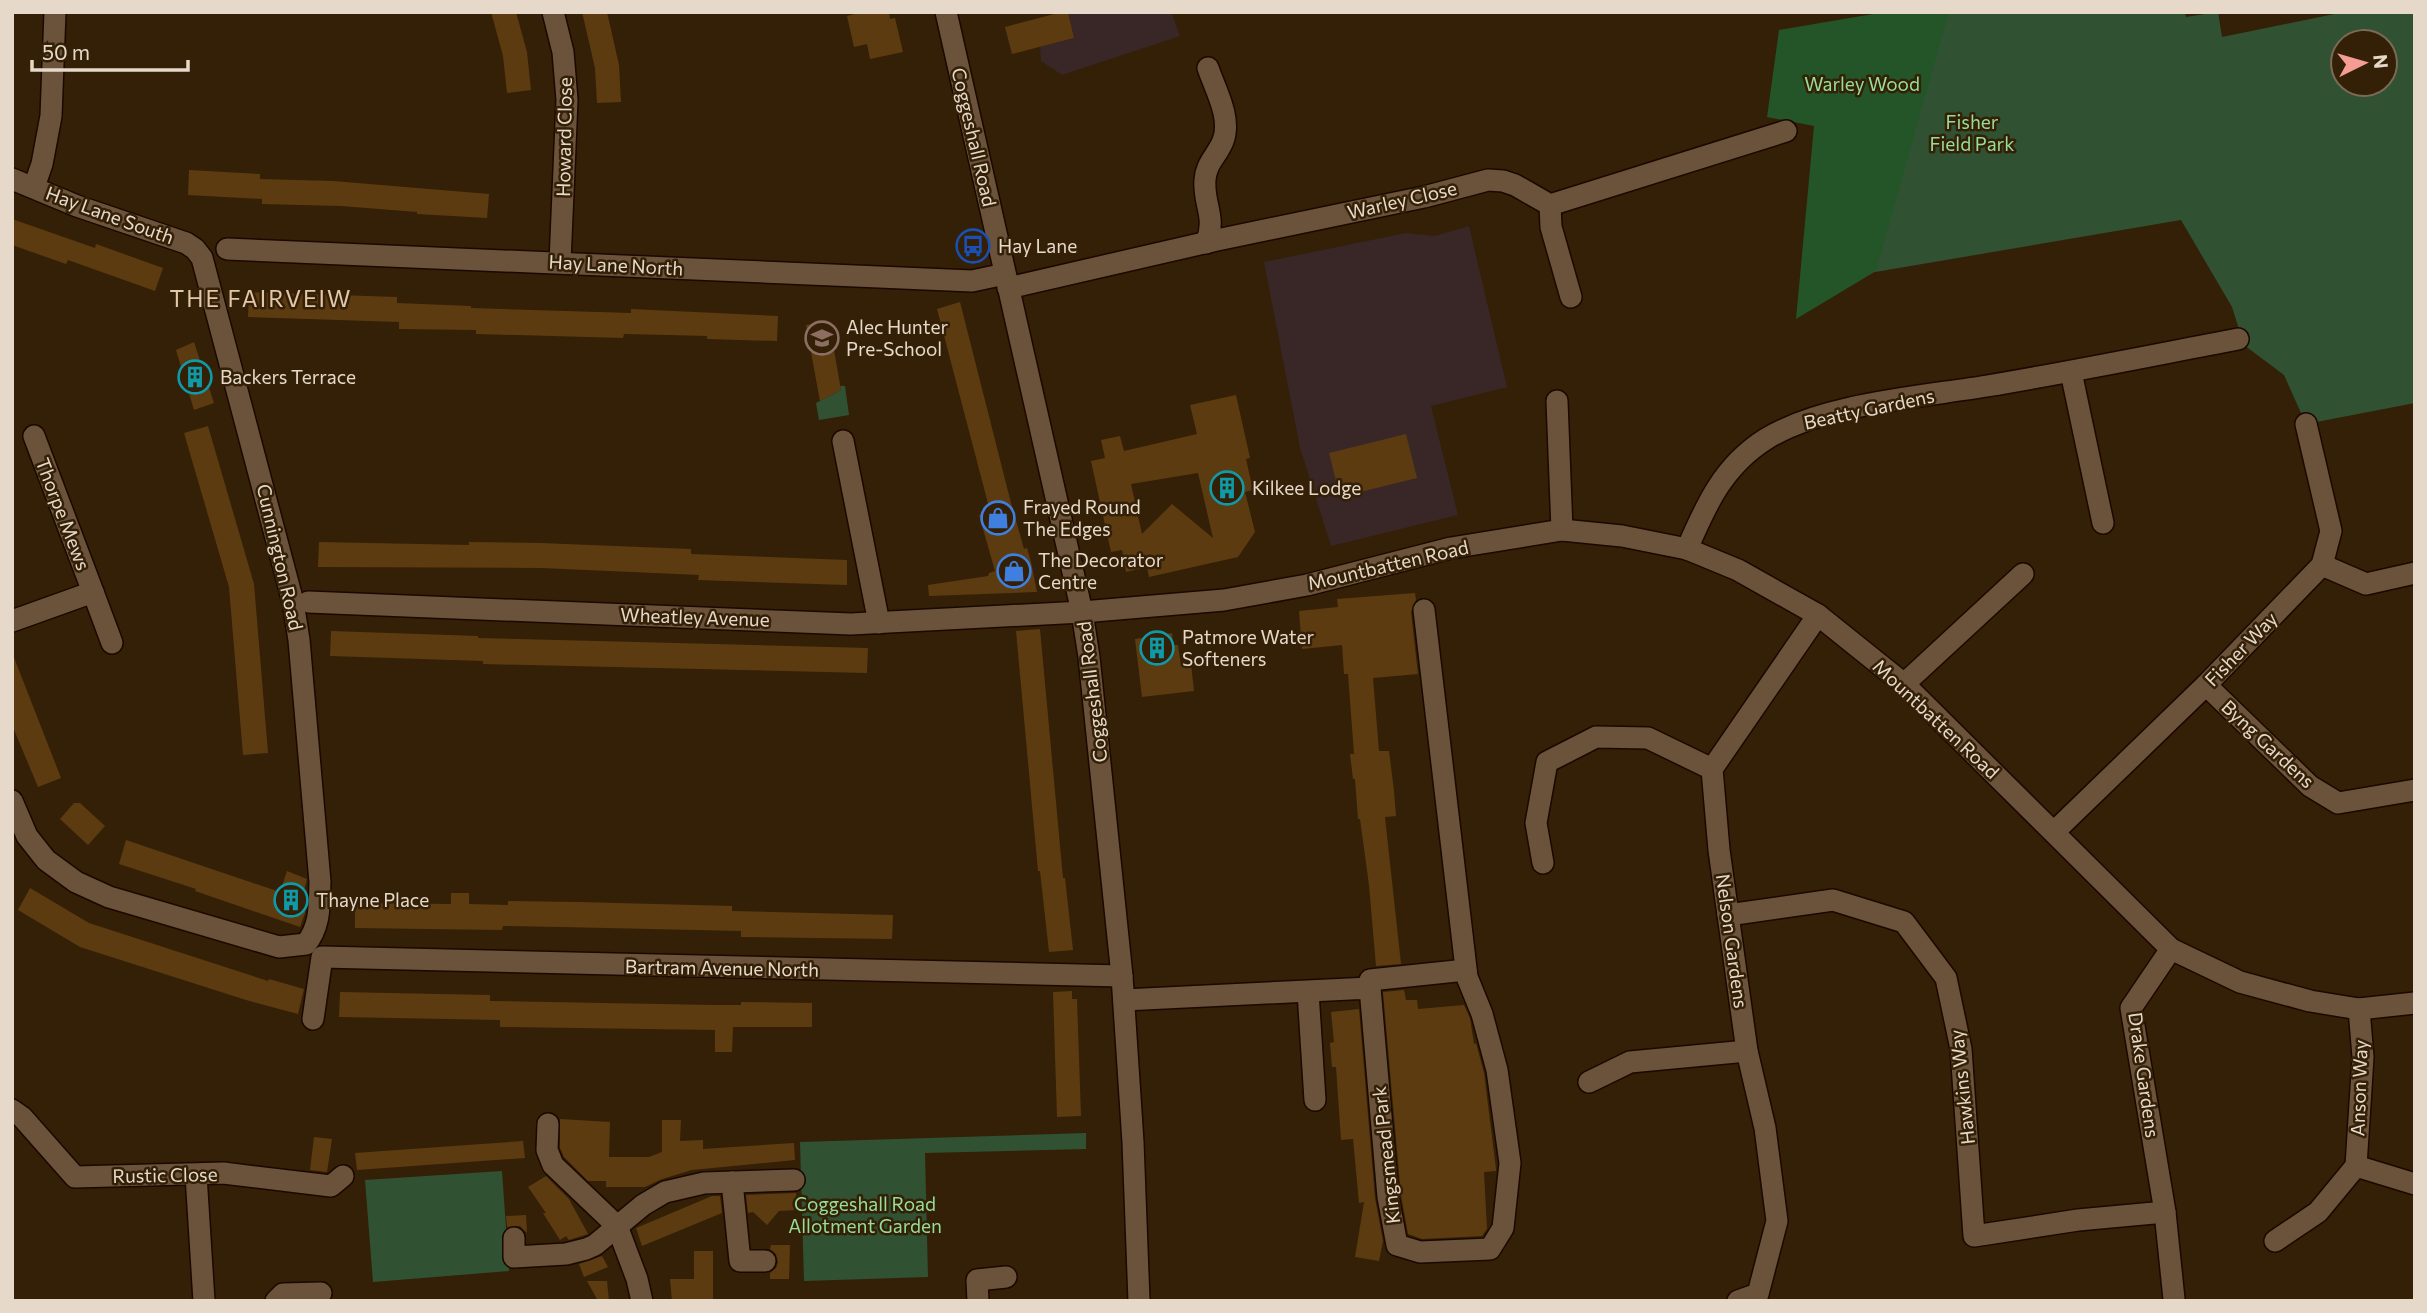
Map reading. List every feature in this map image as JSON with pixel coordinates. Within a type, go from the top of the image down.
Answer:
[{"type":"street","points":[[33,187],[41,164],[51,116],[55,12]]},
{"type":"street","name":"Howard Close","points":[[553,12],[563,52],[566,87],[560,262]]},
{"type":"street","name":"Coggeshall Road","points":[[946,12],[1082,612],[1124,1000],[1139,1301]]},
{"type":"street","points":[[1206,243],[1212,223],[1205,183],[1207,165],[1223,141],[1225,118],[1208,68]]},
{"type":"street","points":[[1572,297],[1551,226],[1550,205],[1786,131]]},
{"type":"street","name":"Hay Lane South","points":[[12,179],[186,243],[202,258]]},
{"type":"street","name":"Warley Close","points":[[1007,281],[1206,243],[1424,197],[1488,180],[1515,185],[1550,205]]},
{"type":"street","name":"Hay Lane North","points":[[227,248],[1007,281]]},
{"type":"street","name":"Cunnington Road","points":[[202,258],[286,569],[295,615],[320,882],[319,917],[314,934],[313,1018]]},
{"type":"street","name":"Beatty Gardens","points":[[1687,549],[1705,507],[1729,468],[1765,439],[1808,418],[1868,405],[2071,372],[2238,339]]},
{"type":"street","points":[[2071,372],[2103,523]]},
{"type":"street","points":[[1557,401],[1562,530]]},
{"type":"street","name":"Fisher Way","points":[[2054,832],[2206,685],[2322,565],[2331,531],[2306,424]]},
{"type":"street","name":"Thorpe Mews","points":[[34,436],[112,643]]},
{"type":"street","points":[[844,440],[878,622]]},
{"type":"street","name":"Mountbatten Road","points":[[1082,612],[1224,600],[1307,585],[1451,548],[1562,530],[1622,536],[1687,549],[1738,570],[1818,615],[1904,684],[2171,949],[2240,982],[2310,1001],[2359,1009],[2415,1003]]},
{"type":"street","points":[[2322,565],[2366,584],[2415,573]]},
{"type":"street","points":[[1904,684],[2023,574]]},
{"type":"street","name":"Thorpe Mews","points":[[12,621],[93,593]]},
{"type":"street","name":"Wheatley Avenue","points":[[308,602],[851,624],[1082,612]]},
{"type":"street","name":"Kingsmead Park","points":[[1124,1000],[1370,988],[1388,1197],[1397,1245],[1420,1252],[1490,1249],[1503,1228],[1510,1163],[1497,1070],[1482,1014],[1467,977],[1424,610]]},
{"type":"street","points":[[1543,863],[1536,823],[1547,762],[1596,737],[1648,738],[1712,769],[1818,615]]},
{"type":"street","name":"Byng Gardens","points":[[2206,685],[2310,786],[2338,803],[2415,790]]},
{"type":"street","name":"Nelson Gardens","points":[[1712,769],[1719,850],[1747,1051],[1766,1128],[1777,1221],[1757,1299]]},
{"type":"street","name":"Bartram Avenue North","points":[[12,801],[27,836],[46,860],[76,882],[109,897],[279,947],[314,951],[1122,976]]},
{"type":"street","name":"Hawkins Way","points":[[1728,915],[1833,900],[1904,922],[1946,978],[1961,1049],[1974,1236],[2078,1220],[2165,1212]]},
{"type":"street","name":"Drake Gardens","points":[[2171,949],[2131,1009],[2165,1212],[2174,1299]]},
{"type":"street","points":[[1370,979],[1466,970]]},
{"type":"street","points":[[1308,992],[1315,1100]]},
{"type":"street","name":"Anson Way","points":[[2356,1167],[2362,1058],[2359,1009]]},
{"type":"street","points":[[1589,1082],[1630,1062],[1747,1051]]},
{"type":"street","name":"Rustic Close","points":[[12,1110],[22,1117],[75,1177],[223,1173],[331,1186],[343,1176]]},
{"type":"street","points":[[548,1124],[547,1150],[553,1165],[617,1226],[637,1279],[642,1301]]},
{"type":"street","points":[[2275,1241],[2318,1212],[2356,1167],[2415,1184]]},
{"type":"street","points":[[196,1175],[204,1301]]},
{"type":"street","points":[[514,1238],[514,1257],[566,1254],[595,1245],[666,1192],[704,1183],[794,1180]]},
{"type":"street","points":[[732,1182],[740,1261],[765,1261]]},
{"type":"street","points":[[978,1301],[977,1280],[1006,1278]]},
{"type":"street","points":[[275,1301],[283,1294],[321,1293]]},
{"type":"shaded area","points":[[1068,12],[1171,12],[1180,36],[1062,75],[1041,61],[1040,47],[1074,38]]},
{"type":"shaded area","points":[[1469,226],[1507,387],[1431,406],[1458,515],[1331,546],[1300,448],[1264,262],[1406,233],[1435,236]]},
{"type":"green space","name":"Warley Wood","points":[[1885,12],[1949,12],[1876,271],[1796,319],[1814,126],[1767,117],[1779,30]]},
{"type":"green space","name":"Fisher Field Park","points":[[1912,12],[2185,12],[2186,17],[2218,12],[2222,37],[2344,12],[2415,12],[2415,403],[2306,424],[2284,375],[2244,345],[2232,307],[2181,220],[1834,279]]},
{"type":"green space","points":[[840,386],[845,386],[849,415],[819,420],[816,403],[841,390]]},
{"type":"green space","name":"Coggeshall Road Allotment Garden","points":[[1086,1133],[1086,1149],[925,1153],[928,1277],[804,1281],[800,1142]]},
{"type":"green space","points":[[502,1171],[509,1271],[373,1282],[365,1180]]},
{"type":"building","points":[[491,12],[516,12],[527,52],[531,90],[507,93],[503,56]]},
{"type":"building","points":[[582,12],[607,12],[619,65],[621,102],[597,103],[595,68]]},
{"type":"building","points":[[862,12],[889,12],[890,19],[895,18],[903,52],[870,59],[867,44],[854,47],[847,16]]},
{"type":"building","points":[[1068,12],[1074,38],[1012,54],[1005,27]]},
{"type":"building","points":[[189,170],[260,174],[260,179],[333,181],[489,194],[487,218],[341,206],[262,204],[262,199],[188,195]]},
{"type":"building","points":[[12,219],[95,248],[96,244],[163,268],[155,291],[68,260],[66,264],[12,245]]},
{"type":"building","points":[[978,232],[984,257],[966,261],[960,236]]},
{"type":"building","points":[[249,292],[397,297],[397,303],[471,308],[631,313],[631,309],[778,316],[777,341],[668,335],[624,334],[623,338],[476,334],[476,330],[399,329],[399,322],[248,317]]},
{"type":"building","points":[[960,302],[1010,499],[1024,549],[1027,548],[1037,592],[929,596],[928,585],[988,576],[995,571],[979,515],[990,511],[937,309]]},
{"type":"building","points":[[829,322],[841,390],[820,401],[806,325]]},
{"type":"building","name":"Backers Terrace","points":[[194,342],[214,403],[194,410],[176,350]]},
{"type":"building","name":"Kilkee Lodge","points":[[1236,395],[1250,458],[1246,459],[1253,490],[1245,492],[1255,532],[1238,557],[1149,577],[1147,567],[1126,572],[1122,550],[1111,552],[1091,461],[1105,458],[1101,440],[1120,436],[1124,451],[1197,434],[1190,405]],"holes":[[[1198,473],[1213,538],[1172,504],[1142,534],[1131,484]]]},
{"type":"building","points":[[208,426],[254,584],[268,753],[243,755],[229,587],[184,433]]},
{"type":"building","points":[[1406,434],[1417,478],[1340,497],[1329,453]]},
{"type":"building","points":[[319,542],[469,545],[469,542],[540,543],[691,549],[691,554],[847,560],[847,585],[698,580],[699,575],[541,568],[318,567]]},
{"type":"building","points":[[1415,593],[1416,600],[1411,612],[1418,674],[1373,678],[1379,751],[1389,751],[1394,791],[1396,816],[1385,817],[1401,964],[1376,966],[1369,885],[1350,754],[1354,754],[1348,674],[1344,674],[1342,645],[1302,649],[1299,611],[1338,607],[1337,599]]},
{"type":"building","points":[[1040,629],[1063,878],[1073,950],[1049,952],[1038,871],[1016,631]]},
{"type":"building","points":[[331,631],[478,638],[868,648],[867,673],[483,664],[483,661],[330,656]]},
{"type":"building","points":[[1172,633],[1173,645],[1178,645],[1181,666],[1191,664],[1194,691],[1142,697],[1135,639]]},
{"type":"building","points":[[13,655],[61,778],[38,787],[12,725]]},
{"type":"building","points":[[74,803],[80,803],[105,826],[88,845],[60,819]]},
{"type":"building","points":[[126,840],[280,892],[287,871],[307,879],[302,898],[306,901],[305,913],[300,927],[119,864]]},
{"type":"building","points":[[30,888],[89,923],[268,981],[269,979],[304,989],[298,1014],[80,947],[18,910]]},
{"type":"building","points":[[451,893],[469,893],[469,904],[508,905],[508,901],[579,902],[732,906],[732,911],[893,915],[892,939],[741,937],[741,931],[561,927],[503,926],[502,930],[355,928],[355,903],[451,904]]},
{"type":"building","points":[[1404,990],[1406,1000],[1417,1000],[1418,1009],[1464,1005],[1470,1018],[1474,1044],[1476,1043],[1484,1073],[1496,1169],[1484,1172],[1487,1229],[1482,1236],[1422,1239],[1408,1234],[1401,1195],[1383,992]]},
{"type":"building","points":[[1072,991],[1072,999],[1077,999],[1081,1116],[1057,1117],[1053,992]]},
{"type":"building","points":[[340,992],[490,995],[490,1001],[715,1005],[741,1005],[741,1002],[812,1003],[812,1027],[733,1027],[732,1052],[715,1052],[715,1030],[500,1027],[500,1020],[339,1017]]},
{"type":"building","points":[[1359,1009],[1375,1198],[1383,1241],[1379,1261],[1355,1257],[1364,1202],[1359,1203],[1353,1139],[1341,1140],[1336,1067],[1332,1067],[1330,1043],[1334,1042],[1331,1012]]},
{"type":"building","points":[[560,1119],[610,1122],[609,1157],[649,1157],[662,1152],[662,1120],[681,1120],[680,1141],[703,1140],[703,1149],[794,1143],[795,1160],[692,1170],[645,1187],[606,1187],[606,1181],[588,1181],[564,1157],[560,1148]]},
{"type":"building","points":[[314,1137],[332,1139],[327,1172],[310,1170]]},
{"type":"building","points":[[523,1141],[525,1158],[357,1170],[355,1153]]},
{"type":"building","points":[[546,1176],[569,1199],[588,1234],[569,1240],[566,1236],[560,1240],[528,1187]]},
{"type":"building","points":[[796,1193],[797,1210],[779,1211],[767,1225],[753,1212],[748,1213],[746,1195]]},
{"type":"building","points":[[712,1196],[720,1196],[722,1213],[642,1246],[636,1228]]},
{"type":"building","points":[[526,1215],[527,1233],[520,1226],[507,1227],[506,1216]]},
{"type":"building","points":[[771,1245],[790,1245],[789,1279],[770,1279],[770,1273],[778,1262],[776,1254],[770,1249]]},
{"type":"building","points":[[694,1251],[713,1251],[713,1300],[672,1301],[670,1279],[694,1279]]},
{"type":"building","points":[[602,1256],[608,1267],[584,1277],[579,1264]]},
{"type":"building","points":[[587,1281],[607,1281],[609,1301],[598,1301]]},
{"type":"place","name":"Hay Lane","points":[[973,246]]},
{"type":"place","name":"Alec Hunter Pre-School","points":[[822,338]]},
{"type":"place","name":"Backers Terrace","points":[[195,377]]},
{"type":"place","name":"Kilkee Lodge","points":[[1227,488]]},
{"type":"place","name":"Frayed Round The Edges","points":[[998,518]]},
{"type":"place","name":"The Decorator Centre","points":[[1014,571]]},
{"type":"place","name":"Patmore Water Softeners","points":[[1157,648]]},
{"type":"place","name":"Thayne Place","points":[[291,900]]},
{"type":"district","name":"THE FAIRVEIW","points":[[261,299]]}]
